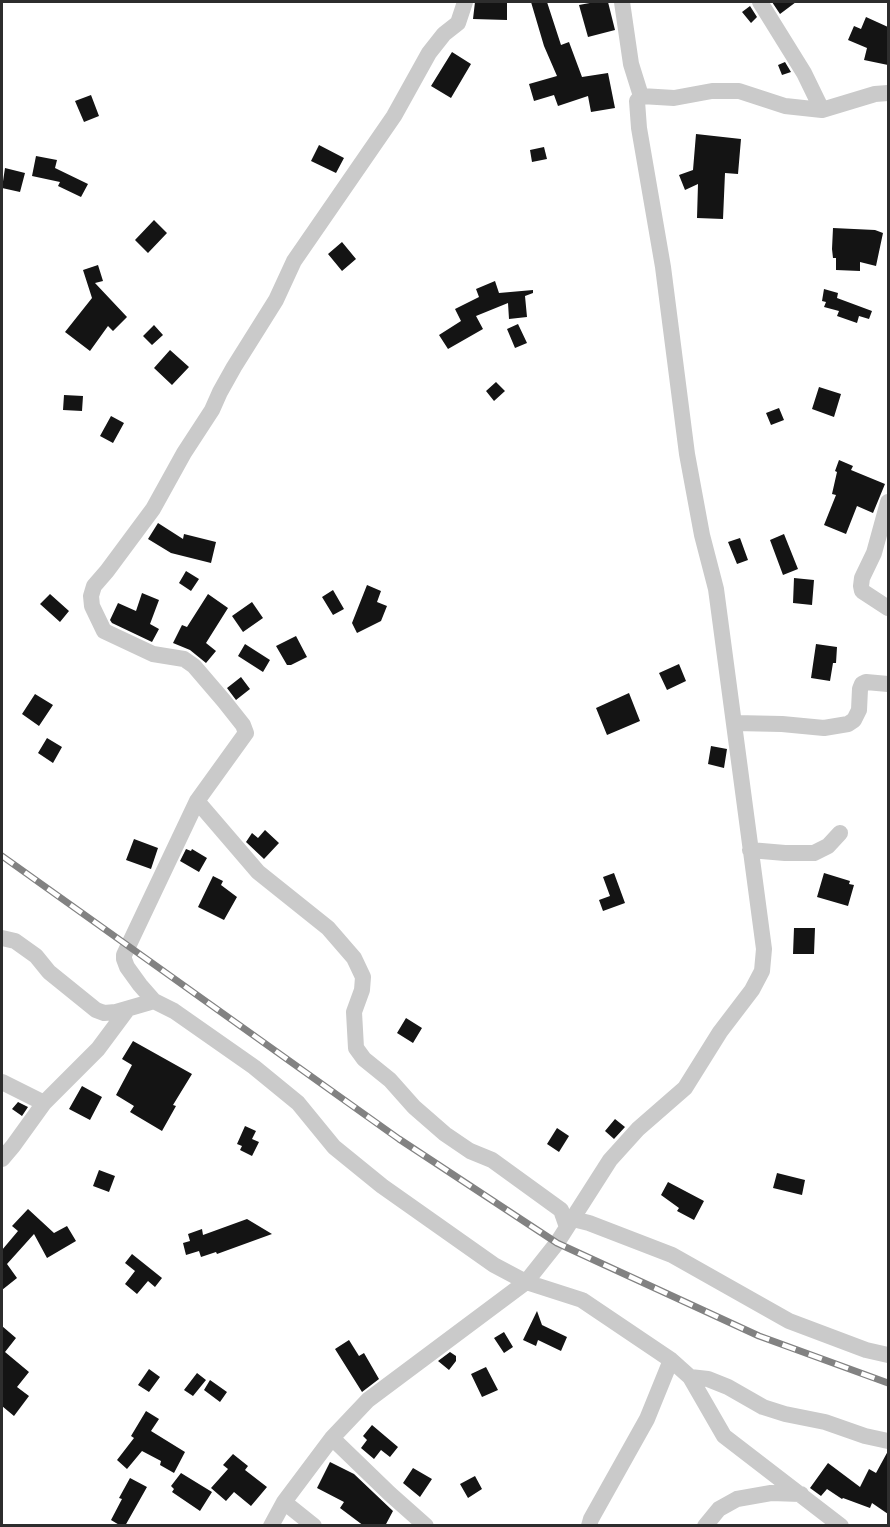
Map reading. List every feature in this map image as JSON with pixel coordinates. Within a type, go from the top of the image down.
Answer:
[{"type":"street","points":[[465,2],[458,23],[444,34],[429,53],[394,116],[294,261],[276,300],[234,367],[212,411],[184,453],[153,509],[107,572],[94,586],[91,596],[92,606],[104,631],[153,654],[184,659],[194,666],[243,725],[246,733],[197,801],[124,955],[127,967],[154,1001],[174,1011],[254,1067],[298,1103],[334,1147],[382,1186],[494,1265],[526,1282],[582,1300],[671,1360],[690,1377],[724,1436],[841,1526]]},
{"type":"street","points":[[622,2],[631,64],[641,96]]},
{"type":"street","points":[[760,2],[804,73],[822,110]]},
{"type":"street","points":[[641,96],[675,98],[712,91],[739,91],[785,106],[822,110],[875,94],[888,93]]},
{"type":"street","points":[[271,1526],[284,1502],[332,1438],[368,1400],[526,1282],[557,1243],[610,1160],[638,1129],[686,1088],[720,1032],[762,971],[764,949],[735,723],[716,589],[702,535],[687,454],[663,267],[639,128],[636,102],[641,96]]},
{"type":"street","points":[[888,502],[874,553],[861,583],[862,591],[888,608]]},
{"type":"street","points":[[735,723],[824,728],[848,724],[854,720],[859,710],[862,684],[866,682],[888,684]]},
{"type":"street","points":[[197,801],[258,872],[328,928],[354,958],[363,977],[362,990],[354,1012],[356,1048],[364,1059],[390,1080],[414,1107],[445,1134],[470,1150],[492,1160],[561,1210],[570,1223]]},
{"type":"street","points":[[750,850],[814,853],[828,846],[840,832]]},
{"type":"street","points":[[2,938],[15,941],[36,956],[49,972],[96,1010],[104,1013],[127,1010],[154,1001]]},
{"type":"street","points":[[2,1159],[44,1103],[98,1049],[127,1010]]},
{"type":"street","points":[[2,1082],[44,1103]]},
{"type":"street","points":[[570,1223],[589,1223],[672,1255],[789,1322],[866,1350],[888,1355]]},
{"type":"street","points":[[589,1526],[647,1419],[671,1360]]},
{"type":"street","points":[[690,1377],[708,1379],[728,1387],[763,1407],[825,1422],[888,1442]]},
{"type":"street","points":[[332,1438],[426,1526]]},
{"type":"street","points":[[705,1526],[719,1509],[737,1499],[771,1493],[801,1494]]},
{"type":"street","points":[[284,1502],[314,1526]]},
{"type":"building","points":[[475,2],[507,2],[507,20],[473,19]]},
{"type":"building","points":[[531,2],[547,2],[561,45],[569,42],[582,77],[608,73],[615,108],[591,112],[588,96],[558,106],[554,95],[534,101],[529,84],[557,76],[544,46]]},
{"type":"building","points":[[608,2],[615,30],[588,37],[579,5]]},
{"type":"building","points":[[772,2],[796,2],[780,14]]},
{"type":"building","points":[[750,6],[757,17],[751,23],[742,12]]},
{"type":"building","points":[[866,17],[888,27],[888,65],[864,60],[867,48],[848,40],[854,26],[861,29]]},
{"type":"building","points":[[452,52],[471,64],[451,98],[431,86]]},
{"type":"building","points":[[785,62],[791,72],[782,75],[778,65]]},
{"type":"building","points":[[91,95],[99,116],[84,122],[75,101]]},
{"type":"building","points":[[696,134],[741,139],[738,174],[725,173],[723,219],[697,218],[698,184],[685,190],[679,175],[693,170]]},
{"type":"building","points":[[319,145],[344,158],[336,173],[311,161]]},
{"type":"building","points":[[544,147],[547,159],[532,162],[530,150]]},
{"type":"building","points":[[36,156],[57,160],[55,168],[88,184],[81,197],[58,186],[60,182],[32,176]]},
{"type":"building","points":[[5,168],[25,173],[20,192],[2,188]]},
{"type":"building","points":[[154,220],[167,233],[148,253],[135,240]]},
{"type":"building","points":[[833,228],[875,230],[883,233],[876,266],[860,262],[860,271],[836,270],[836,258],[833,258],[832,249]]},
{"type":"building","points":[[342,242],[356,259],[342,271],[328,254]]},
{"type":"building","points":[[98,265],[103,281],[95,283],[127,317],[113,331],[108,326],[90,351],[65,332],[92,298],[83,270]]},
{"type":"building","points":[[495,281],[499,293],[533,290],[533,293],[525,296],[527,317],[509,319],[508,303],[476,316],[483,329],[448,349],[439,335],[461,321],[455,309],[479,297],[476,289]]},
{"type":"building","points":[[824,289],[838,293],[837,298],[872,311],[869,319],[859,316],[857,323],[837,316],[839,311],[824,307],[826,302],[822,301]]},
{"type":"building","points":[[518,324],[527,343],[515,348],[507,329]]},
{"type":"building","points":[[154,325],[163,335],[152,345],[143,336]]},
{"type":"building","points":[[170,350],[189,367],[172,385],[154,368]]},
{"type":"building","points":[[496,382],[505,391],[494,401],[486,391]]},
{"type":"building","points":[[819,387],[841,394],[834,417],[812,409]]},
{"type":"building","points":[[64,395],[83,396],[82,411],[63,410]]},
{"type":"building","points":[[779,408],[784,420],[771,425],[766,413]]},
{"type":"building","points":[[111,416],[124,423],[113,443],[100,436]]},
{"type":"building","points":[[839,460],[853,466],[851,470],[885,484],[873,513],[857,506],[846,534],[824,525],[836,495],[832,494]]},
{"type":"building","points":[[158,523],[183,539],[184,534],[216,542],[211,563],[171,553],[148,539]]},
{"type":"building","points":[[784,534],[798,569],[783,575],[770,540]]},
{"type":"building","points":[[740,538],[748,560],[737,564],[728,542]]},
{"type":"building","points":[[186,571],[199,579],[191,591],[179,583]]},
{"type":"building","points":[[794,578],[814,580],[812,605],[793,603]]},
{"type":"building","points":[[367,585],[381,591],[377,602],[387,606],[381,621],[357,633],[352,623]]},
{"type":"building","points":[[333,590],[344,609],[333,615],[322,597]]},
{"type":"building","points":[[142,593],[159,600],[150,624],[159,629],[152,642],[110,620],[118,603],[136,611]]},
{"type":"building","points":[[50,594],[69,611],[60,622],[40,604]]},
{"type":"building","points":[[208,594],[228,608],[206,643],[216,651],[206,663],[190,650],[173,643],[182,625],[187,627]]},
{"type":"building","points":[[252,602],[263,618],[243,632],[232,616]]},
{"type":"building","points":[[296,636],[307,657],[287,665],[276,646]]},
{"type":"building","points":[[245,644],[270,660],[263,672],[238,656]]},
{"type":"building","points":[[816,644],[837,647],[836,663],[833,663],[830,681],[811,678]]},
{"type":"building","points":[[679,664],[686,681],[667,690],[659,673]]},
{"type":"building","points":[[241,677],[250,689],[236,700],[227,688]]},
{"type":"building","points":[[629,693],[640,721],[607,735],[596,708]]},
{"type":"building","points":[[35,694],[53,705],[39,726],[22,714]]},
{"type":"building","points":[[47,738],[62,747],[53,763],[38,753]]},
{"type":"building","points":[[711,746],[727,749],[724,768],[708,764]]},
{"type":"building","points":[[265,830],[279,843],[264,859],[246,842],[252,833],[258,838]]},
{"type":"building","points":[[134,839],[158,848],[151,869],[126,860]]},
{"type":"building","points":[[186,849],[191,851],[192,849],[207,858],[199,872],[180,861]]},
{"type":"building","points":[[614,873],[625,903],[603,911],[599,900],[610,896],[603,877]]},
{"type":"building","points":[[824,873],[850,881],[849,884],[854,885],[848,906],[817,897]]},
{"type":"building","points":[[213,876],[223,881],[221,885],[237,897],[224,920],[198,907]]},
{"type":"building","points":[[794,928],[815,928],[814,954],[793,954]]},
{"type":"building","points":[[406,1018],[422,1028],[413,1043],[397,1033]]},
{"type":"building","points":[[133,1041],[192,1074],[173,1105],[176,1106],[162,1131],[130,1112],[134,1106],[116,1095],[132,1065],[122,1059]]},
{"type":"building","points":[[82,1086],[102,1097],[90,1120],[69,1109]]},
{"type":"building","points":[[18,1102],[28,1107],[22,1116],[12,1109]]},
{"type":"building","points":[[615,1119],[625,1127],[614,1139],[605,1131]]},
{"type":"building","points":[[245,1126],[256,1131],[252,1139],[259,1142],[252,1156],[240,1150],[242,1146],[237,1144]]},
{"type":"building","points":[[557,1128],[569,1136],[559,1152],[547,1144]]},
{"type":"building","points":[[99,1170],[115,1176],[109,1192],[93,1186]]},
{"type":"building","points":[[777,1173],[805,1180],[802,1195],[773,1188]]},
{"type":"building","points":[[668,1182],[704,1201],[694,1220],[677,1211],[679,1208],[661,1195]]},
{"type":"building","points":[[28,1209],[54,1233],[67,1226],[76,1241],[47,1258],[34,1234],[7,1264],[17,1278],[2,1290],[2,1250],[18,1231],[12,1226]]},
{"type":"building","points":[[247,1219],[272,1234],[217,1254],[216,1252],[201,1257],[199,1251],[186,1255],[183,1243],[190,1241],[188,1234],[202,1229],[203,1235]]},
{"type":"building","points":[[132,1254],[162,1278],[155,1287],[148,1281],[137,1294],[125,1284],[135,1271],[125,1263]]},
{"type":"building","points":[[537,1311],[542,1325],[567,1337],[561,1351],[538,1340],[536,1346],[523,1340]]},
{"type":"building","points":[[2,1326],[16,1338],[5,1352],[29,1372],[17,1387],[29,1396],[14,1416],[2,1406]]},
{"type":"building","points":[[504,1332],[513,1347],[504,1353],[494,1338]]},
{"type":"building","points":[[349,1340],[359,1356],[364,1353],[379,1379],[362,1392],[335,1349]]},
{"type":"building","points":[[450,1352],[456,1356],[456,1361],[449,1370],[438,1361]]},
{"type":"building","points":[[486,1367],[498,1390],[482,1397],[471,1374]]},
{"type":"building","points":[[149,1369],[160,1377],[149,1392],[138,1385]]},
{"type":"building","points":[[197,1373],[206,1380],[193,1396],[184,1390]]},
{"type":"building","points":[[210,1380],[227,1392],[220,1402],[204,1390]]},
{"type":"building","points":[[146,1411],[159,1419],[151,1431],[185,1452],[174,1473],[160,1465],[161,1461],[142,1451],[127,1469],[117,1460],[134,1438],[131,1436]]},
{"type":"building","points":[[372,1425],[398,1447],[390,1457],[381,1450],[374,1459],[361,1448],[367,1440],[363,1436]]},
{"type":"building","points":[[888,1451],[888,1514],[872,1503],[870,1508],[842,1499],[827,1489],[821,1496],[810,1488],[828,1463],[860,1487],[869,1469],[876,1473]]},
{"type":"building","points":[[233,1454],[248,1466],[245,1470],[267,1487],[251,1506],[234,1492],[226,1501],[211,1488],[228,1469],[223,1465]]},
{"type":"building","points":[[330,1462],[354,1474],[393,1511],[385,1526],[364,1526],[340,1508],[344,1502],[317,1488]]},
{"type":"building","points":[[413,1468],[432,1479],[420,1497],[403,1483]]},
{"type":"building","points":[[181,1473],[212,1492],[200,1511],[172,1492],[174,1489],[171,1486]]},
{"type":"building","points":[[475,1476],[482,1489],[468,1498],[460,1484]]},
{"type":"building","points":[[130,1478],[147,1487],[125,1526],[121,1526],[111,1520]]},
{"type":"railway","points":[[2,856],[399,1139],[557,1243],[759,1336],[888,1383]]}]
